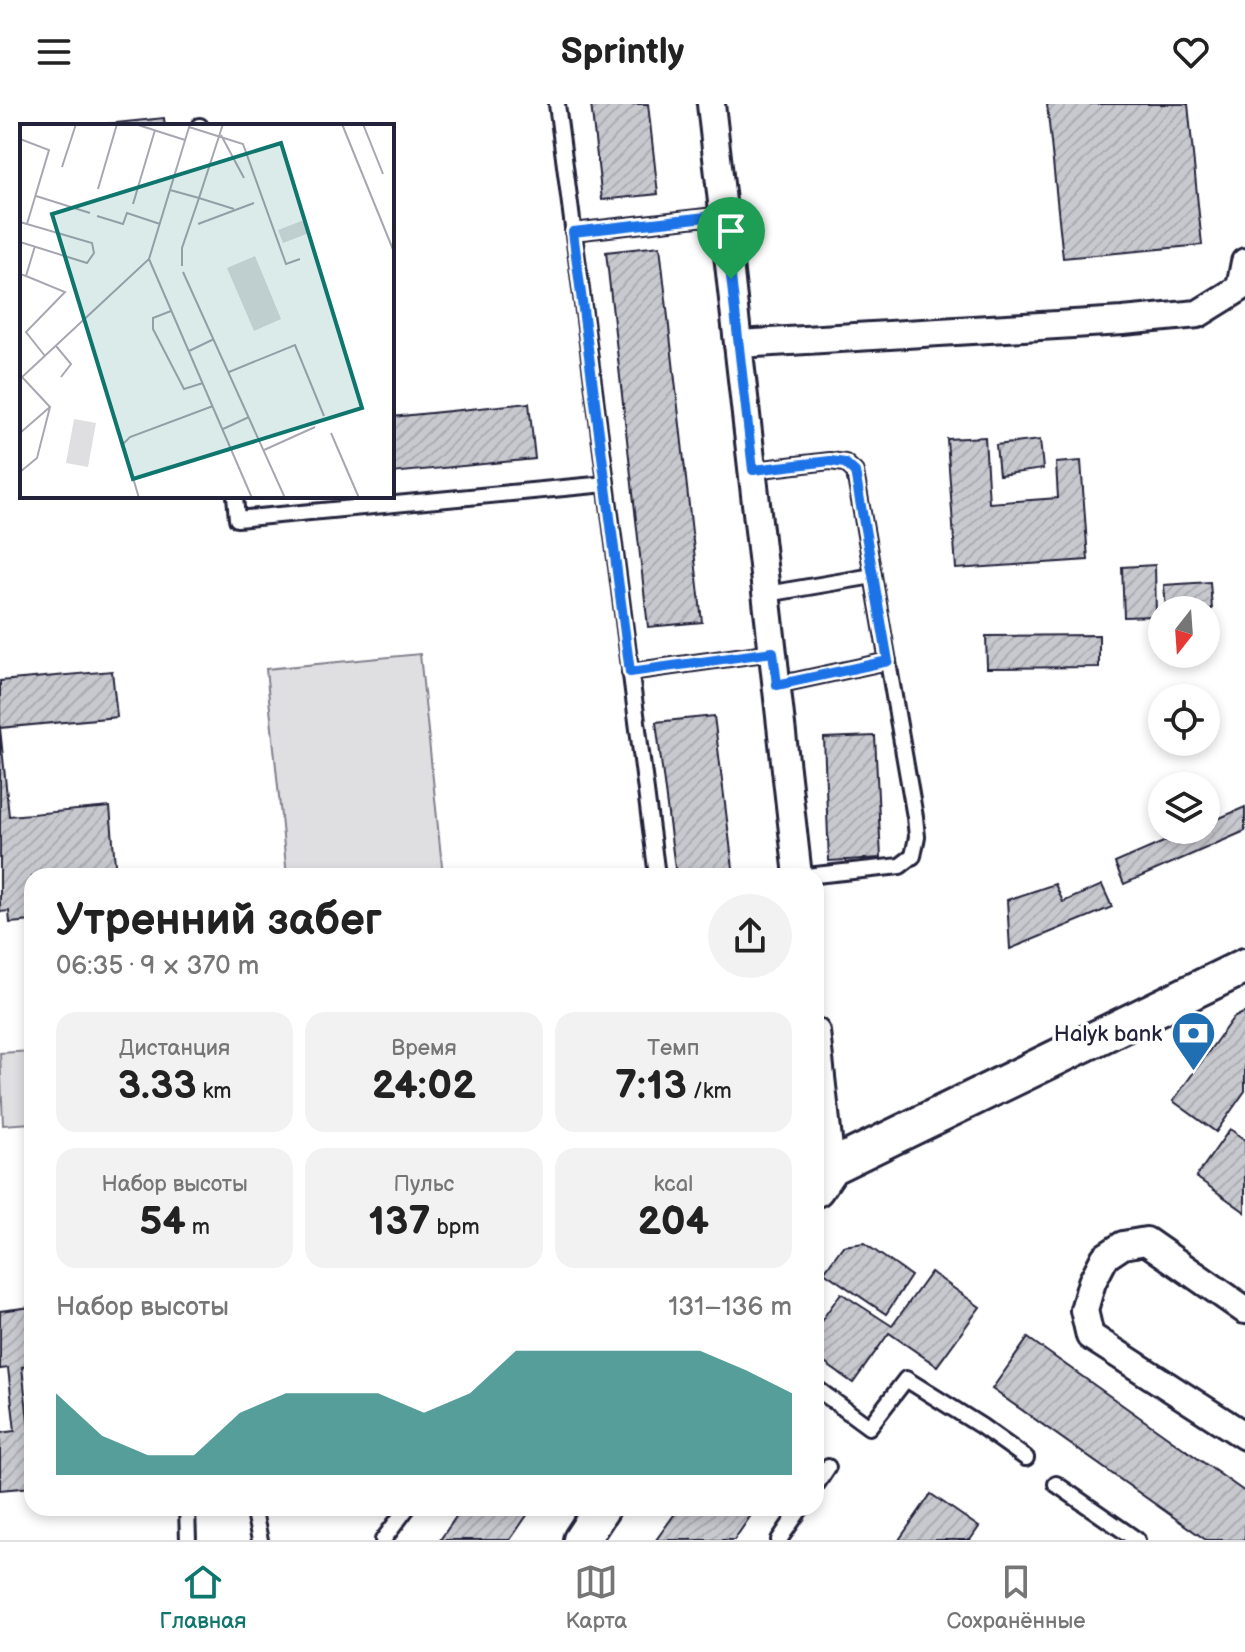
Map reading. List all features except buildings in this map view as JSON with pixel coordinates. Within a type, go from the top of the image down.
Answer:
[{"type":"street","points":[[711,104],[797,868]]},
{"type":"street","points":[[738,344],[1198,314],[1240,288],[1245,262]]},
{"type":"street","points":[[824,1178],[1245,966]]},
{"type":"street","points":[[1245,1310],[1146,1241],[1123,1245],[1105,1257],[1092,1282],[1084,1310],[1090,1336],[1245,1436]]},
{"type":"street","points":[[581,1540],[597,1516]]},
{"type":"lane","points":[[557,104],[656,868]]},
{"type":"lane","points":[[573,232],[724,215]]},
{"type":"lane","points":[[753,470],[830,461],[845,463],[855,472],[917,837],[913,856],[900,866],[824,874]]},
{"type":"lane","points":[[235,498],[237,519],[606,484]]},
{"type":"lane","points":[[767,594],[873,576]]},
{"type":"lane","points":[[630,672],[773,652]]},
{"type":"lane","points":[[777,685],[888,661]]},
{"type":"lane","points":[[824,1394],[869,1427],[906,1379],[1026,1458]]},
{"type":"lane","points":[[824,1473],[828,1467]]},
{"type":"lane","points":[[1056,1484],[1137,1540]]},
{"type":"lane","points":[[187,1516],[188,1540]]},
{"type":"lane","points":[[255,1516],[260,1540]]},
{"type":"lane","points":[[383,1540],[401,1516]]},
{"type":"lane","points":[[779,1540],[796,1516]]},
{"type":"shaded area","points":[[420,654],[442,868],[286,868],[266,669]]},
{"type":"shaded area","points":[[24,1052],[24,1124],[3,1125],[0,1053]]},
{"type":"place","name":"Halyk bank","points":[[1193,1073]]},
{"type":"route","points":[[724,215],[731,279],[753,470],[830,461],[845,463],[855,472],[888,661],[777,685],[773,652],[630,672],[573,232],[724,215]]}]
